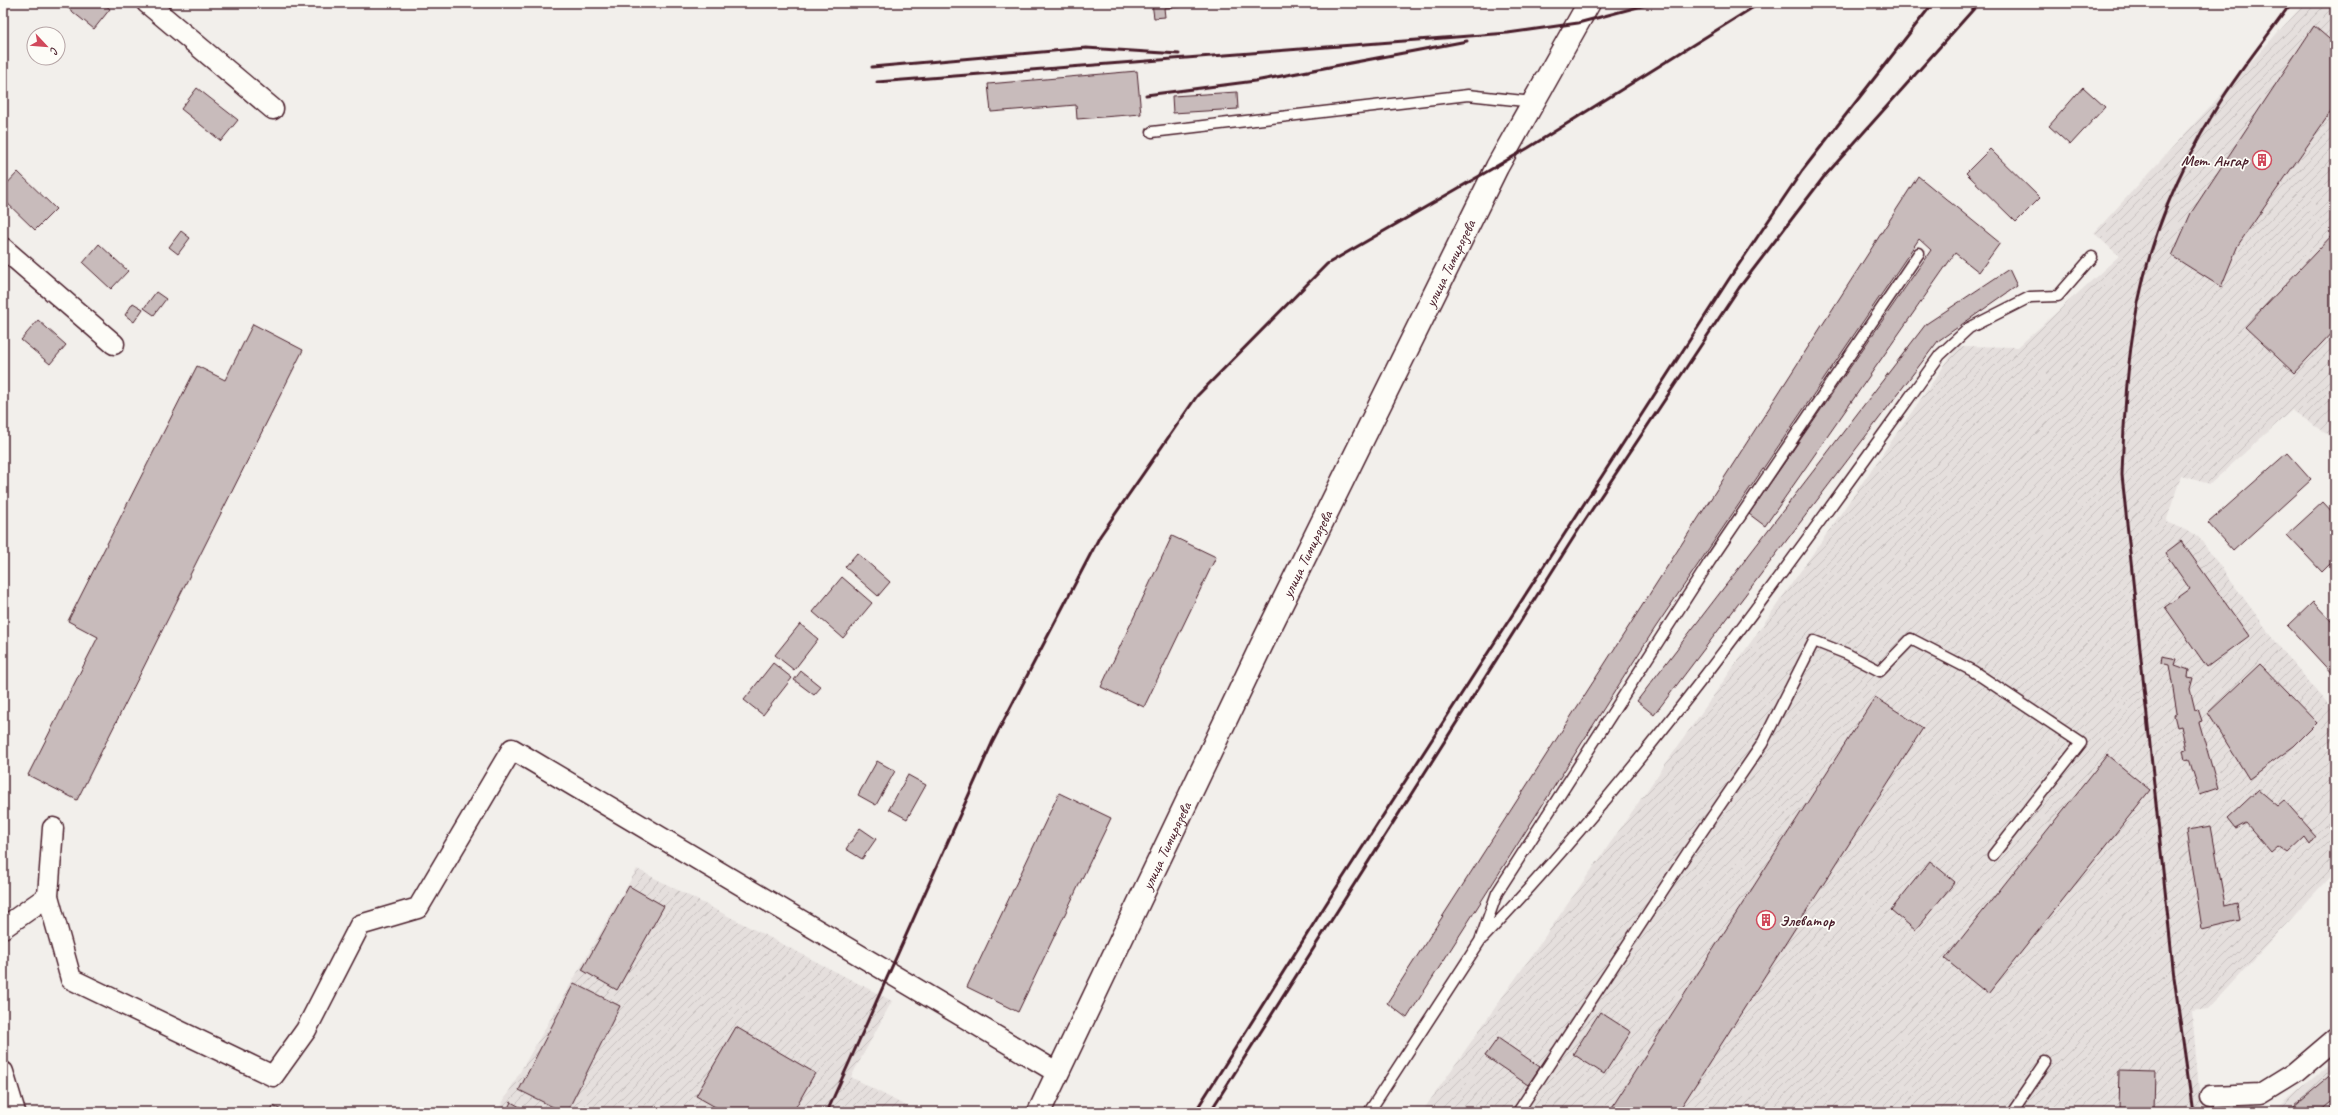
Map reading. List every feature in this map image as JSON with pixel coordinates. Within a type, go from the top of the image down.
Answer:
[{"type":"main road","name":"улица Тимирязева","points":[[1040,1112],[1282,603],[1497,167],[1589,3]]},
{"type":"street","points":[[147,3],[273,109]]},
{"type":"street","points":[[3,248],[114,344]]},
{"type":"street","points":[[53,828],[48,896],[71,979],[273,1076],[306,1030],[360,925],[418,908],[512,748],[1058,1073]]},
{"type":"street","points":[[3,928],[48,896]]},
{"type":"street","points":[[2210,1096],[2262,1094],[2295,1073],[2335,1039]]},
{"type":"street","points":[[3,1072],[15,1112]]},
{"type":"lane","points":[[1152,132],[1468,94],[1534,102]]},
{"type":"lane","points":[[1480,941],[1502,887],[1710,561],[1919,253]]},
{"type":"lane","points":[[1369,1112],[1480,941],[1542,875],[1624,778],[1796,556],[1940,355],[1969,328],[2030,297],[2058,296],[2092,257]]},
{"type":"lane","points":[[1518,1112],[1688,852],[1762,744],[1814,641],[1847,654],[1880,671],[1911,639],[1973,671],[2082,744],[1992,855]]},
{"type":"lane","points":[[2012,1112],[2046,1062]]},
{"type":"shaded area","points":[[2305,3],[2335,3],[2335,434],[2332,438],[2292,410],[2210,484],[2181,476],[2166,522],[2197,535],[2282,650],[2335,712],[2335,737],[2325,748],[2335,757],[2335,871],[2208,1009],[2192,1011],[2201,1112],[1422,1112],[1958,346],[2018,347],[2119,256],[2094,233]]},
{"type":"shaded area","points":[[637,869],[892,1001],[851,1077],[917,1112],[497,1112]]},
{"type":"shaded area","points":[[2335,1060],[2335,1112],[2273,1112]]},
{"type":"building","points":[[103,3],[110,9],[94,29],[63,4]]},
{"type":"building","points":[[1152,3],[1187,3],[1188,6],[1164,8],[1165,17],[1154,18]]},
{"type":"building","name":"Мет. Ангар","points":[[2314,26],[2335,44],[2335,106],[2238,245],[2221,287],[2172,256],[2191,213]]},
{"type":"building","points":[[1137,71],[1141,114],[1077,119],[1076,105],[991,112],[988,84]]},
{"type":"building","points":[[2083,87],[2105,107],[2070,145],[2049,126]]},
{"type":"building","points":[[197,88],[238,120],[221,141],[181,109]]},
{"type":"building","points":[[1237,92],[1238,109],[1173,113],[1172,96]]},
{"type":"building","points":[[1990,149],[2040,198],[2016,222],[1966,173]]},
{"type":"building","points":[[18,172],[56,209],[35,230],[3,199],[3,188]]},
{"type":"building","points":[[1918,176],[2000,243],[1979,272],[1955,253],[1765,526],[1749,514],[1931,250],[1919,239],[1655,628],[1407,1018],[1387,1003]]},
{"type":"building","points":[[181,231],[190,238],[178,254],[169,247]]},
{"type":"building","points":[[2335,232],[2335,329],[2294,373],[2245,327]]},
{"type":"building","points":[[99,244],[128,271],[111,289],[83,263]]},
{"type":"building","points":[[2009,269],[2017,286],[1938,341],[1654,715],[1637,701],[1926,324]]},
{"type":"building","points":[[156,292],[166,299],[154,315],[144,308]]},
{"type":"building","points":[[133,303],[143,309],[134,322],[125,315]]},
{"type":"building","points":[[38,320],[66,345],[50,364],[21,340]]},
{"type":"building","points":[[253,324],[303,350],[77,800],[28,775],[98,637],[68,621],[197,366],[225,380]]},
{"type":"building","points":[[2287,453],[2311,480],[2233,551],[2208,523]]},
{"type":"building","points":[[2323,502],[2335,515],[2335,559],[2322,572],[2287,535]]},
{"type":"building","points":[[1172,536],[1216,557],[1144,707],[1101,687]]},
{"type":"building","points":[[2181,541],[2249,636],[2207,667],[2165,607],[2190,589],[2165,553]]},
{"type":"building","points":[[857,553],[890,582],[878,596],[845,567]]},
{"type":"building","points":[[842,577],[872,603],[843,638],[813,612]]},
{"type":"building","points":[[2313,602],[2335,625],[2335,677],[2288,626]]},
{"type":"building","points":[[800,624],[818,639],[794,670],[775,655]]},
{"type":"building","points":[[2162,656],[2177,659],[2175,665],[2189,670],[2188,677],[2193,678],[2190,689],[2195,710],[2198,709],[2202,721],[2199,722],[2218,788],[2200,794],[2189,759],[2185,760],[2183,750],[2186,749],[2181,726],[2177,727],[2174,715],[2177,713],[2169,665],[2161,663]]},
{"type":"building","points":[[773,663],[792,678],[763,715],[744,700]]},
{"type":"building","points":[[2260,664],[2317,723],[2294,746],[2249,779],[2208,713]]},
{"type":"building","points":[[801,671],[821,687],[814,695],[794,680]]},
{"type":"building","name":"Элеватор","points":[[1875,697],[1923,728],[1678,1112],[1609,1112]]},
{"type":"building","points":[[2107,755],[2150,790],[1988,994],[1945,959]]},
{"type":"building","points":[[877,761],[895,771],[876,805],[858,795]]},
{"type":"building","points":[[908,775],[926,785],[907,819],[889,809]]},
{"type":"building","points":[[2258,790],[2277,806],[2284,800],[2316,836],[2310,844],[2305,837],[2288,853],[2278,846],[2271,852],[2246,823],[2235,829],[2227,819]]},
{"type":"building","points":[[1059,793],[1111,818],[1018,1012],[967,987]]},
{"type":"building","points":[[2335,819],[2335,835],[2327,826]]},
{"type":"building","points":[[2211,826],[2225,905],[2237,902],[2240,920],[2202,929],[2187,830]]},
{"type":"building","points":[[860,828],[876,839],[862,859],[846,849]]},
{"type":"building","points":[[1930,861],[1955,882],[1915,930],[1891,910]]},
{"type":"building","points":[[629,886],[664,906],[617,990],[582,970]]},
{"type":"building","points":[[574,983],[620,1006],[567,1112],[563,1112],[519,1090]]},
{"type":"building","points":[[1600,1012],[1631,1032],[1604,1074],[1573,1054]]},
{"type":"building","points":[[736,1027],[815,1073],[793,1112],[724,1112],[696,1096]]},
{"type":"building","points":[[1498,1038],[1540,1067],[1528,1085],[1485,1056]]},
{"type":"building","points":[[2119,1071],[2155,1072],[2154,1110],[2118,1108]]},
{"type":"building","points":[[2335,1071],[2335,1098],[2318,1112],[2286,1112]]},
{"type":"building","points":[[511,1102],[529,1112],[506,1112]]},
{"type":"building","points":[[273,1106],[286,1112],[270,1112]]},
{"type":"railway","points":[[877,82],[1508,33],[1578,23],[1653,3]]},
{"type":"railway","points":[[827,1112],[992,743],[1100,536],[1197,396],[1327,264],[1528,148],[1760,3]]},
{"type":"railway","points":[[1195,1112],[1333,893],[1729,279],[1802,171],[1933,3]]},
{"type":"railway","points":[[1210,1112],[1579,529],[1739,288],[1823,178],[1979,3]]},
{"type":"railway","points":[[2193,1112],[2174,977],[2122,475],[2127,388],[2134,324],[2150,253],[2178,180],[2201,134],[2223,98],[2241,70],[2291,3]]},
{"type":"railway","points":[[1146,95],[1255,81],[1467,41]]},
{"type":"railway","points":[[872,67],[1086,48],[1179,54]]},
{"type":"place","name":"Мет. Ангар","points":[[2262,160]]},
{"type":"place","name":"Элеватор","points":[[1766,920]]}]
